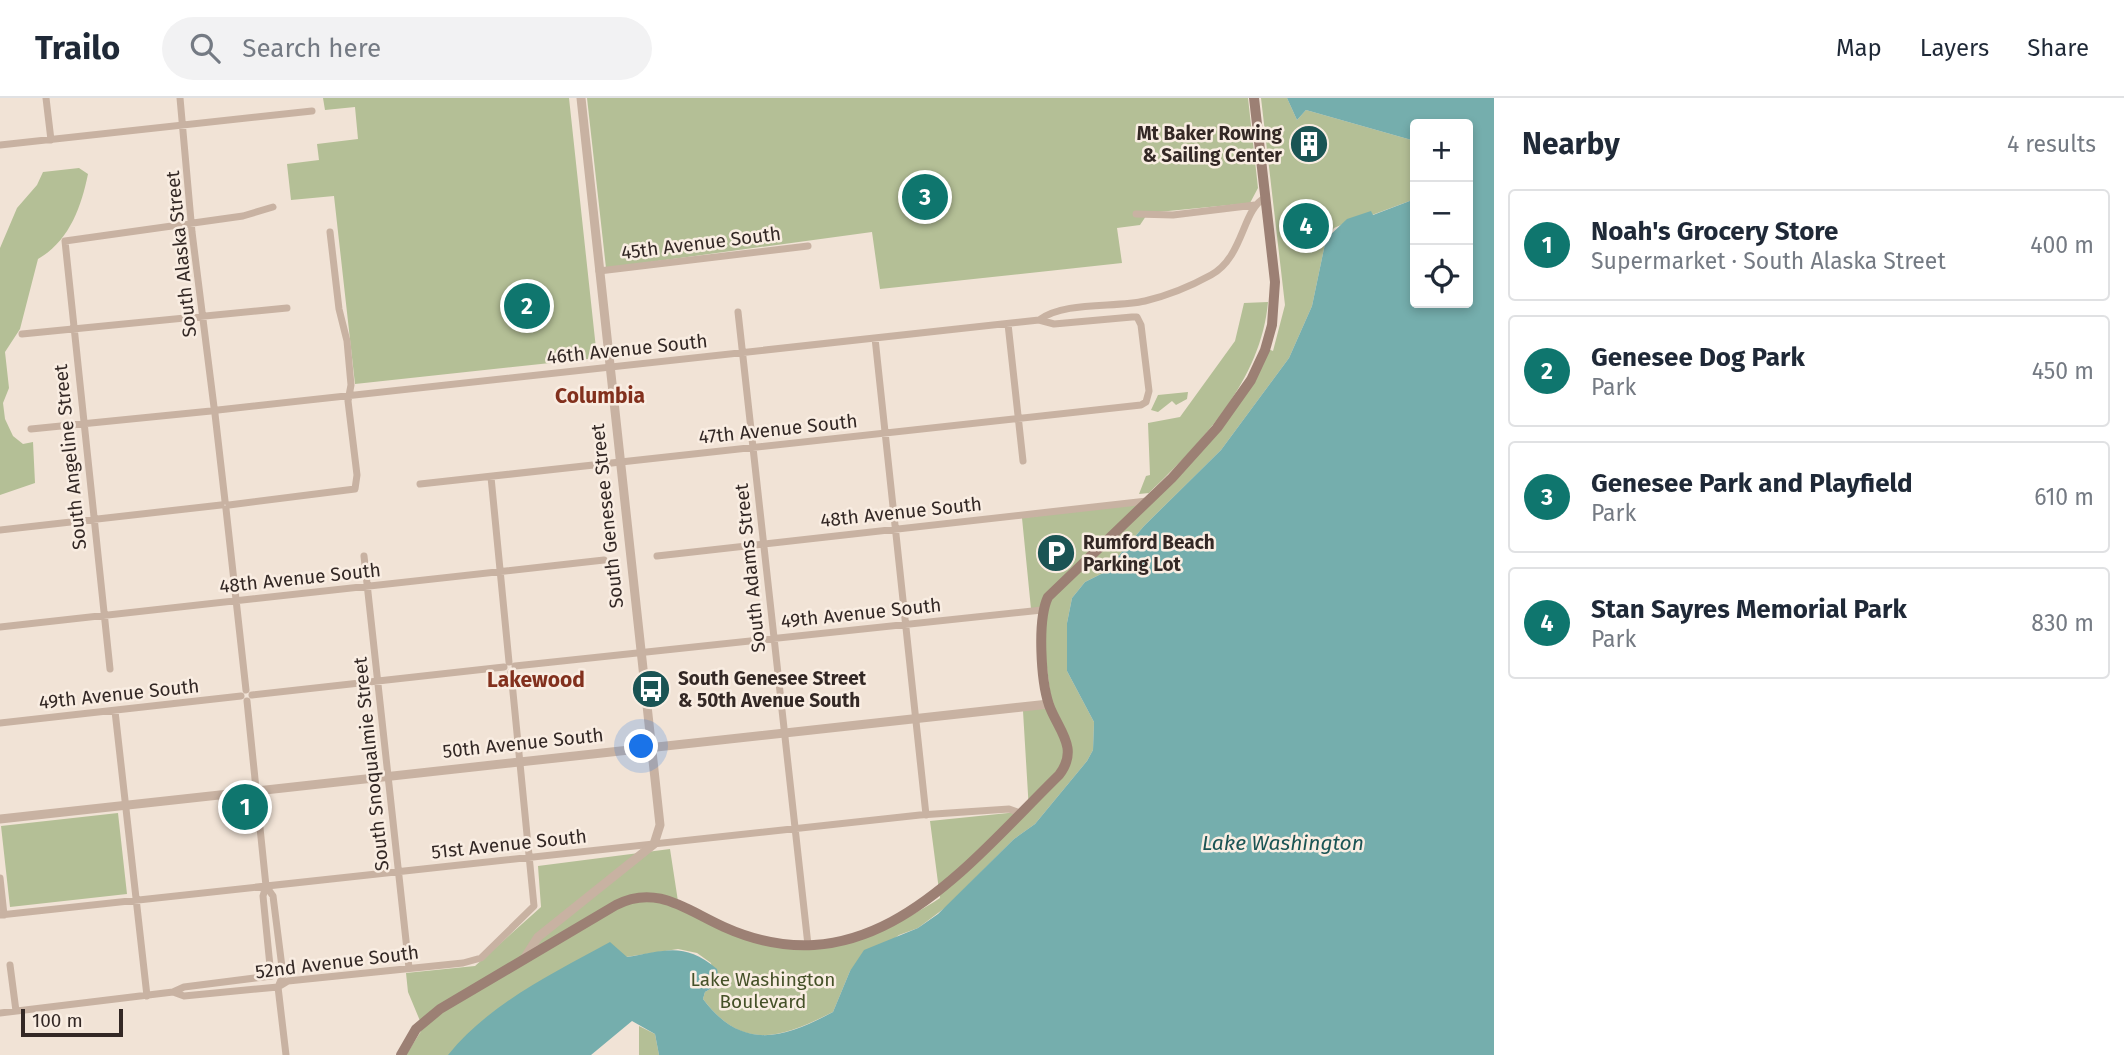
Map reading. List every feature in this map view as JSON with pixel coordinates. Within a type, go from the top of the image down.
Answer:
[{"type":"main road","points":[[401,1055],[409,1039],[426,1018],[616,905],[648,895],[665,898],[743,934],[782,945],[808,946],[865,935],[916,910],[953,881],[1059,775],[1067,759],[1065,733],[1049,704],[1041,633],[1042,610],[1056,588],[1148,501],[1234,407],[1265,350],[1272,325],[1275,282],[1254,98]]},
{"type":"street","points":[[46,98],[51,140]]},
{"type":"street","name":"South Alaska Street","points":[[180,98],[266,886],[263,897],[272,973],[268,978]]},
{"type":"street","name":"South Genesee Street","points":[[581,98],[618,462],[660,819],[659,836],[654,844]]},
{"type":"street","points":[[0,145],[312,111]]},
{"type":"street","points":[[1136,214],[1173,215],[1255,205],[1265,198]]},
{"type":"street","name":"46th Avenue South","points":[[31,429],[1008,324],[1040,320],[1055,312],[1144,302],[1212,275],[1230,259],[1255,205]]},
{"type":"street","points":[[192,222],[243,216],[274,207]]},
{"type":"street","name":"South Angeline Street","points":[[110,669],[72,330],[65,241],[192,222]]},
{"type":"street","points":[[0,530],[355,489],[357,475],[348,396],[351,385],[347,341],[339,309],[330,232]]},
{"type":"street","name":"45th Avenue South","points":[[598,271],[807,246]]},
{"type":"street","points":[[22,334],[286,308]]},
{"type":"street","name":"South Adams Street","points":[[738,312],[808,946]]},
{"type":"street","name":"46th Avenue South","points":[[1040,320],[1054,324],[1137,317],[1141,325],[1149,391],[1146,402],[1141,405]]},
{"type":"street","points":[[1008,324],[1023,461]]},
{"type":"street","points":[[875,338],[926,815]]},
{"type":"street","name":"47th Avenue South","points":[[420,484],[1141,405]]},
{"type":"street","points":[[491,477],[530,857]]},
{"type":"street","name":"48th Avenue South","points":[[657,556],[1148,501]]},
{"type":"street","name":"South Snoqualmie Street","points":[[364,556],[409,968]]},
{"type":"street","name":"48th Avenue South","points":[[0,626],[604,560]]},
{"type":"street","name":"49th Avenue South","points":[[0,723],[1042,610]]},
{"type":"street","name":"50th Avenue South","points":[[0,819],[1049,704]]},
{"type":"street","points":[[115,711],[147,996]]},
{"type":"street","name":"51st Avenue South","points":[[2,915],[926,815],[1009,809],[1020,813]]},
{"type":"street","points":[[524,959],[538,937],[654,844]]},
{"type":"street","name":"52nd Avenue South","points":[[173,992],[184,996],[278,987],[288,981],[476,960],[529,913],[535,901],[530,857]]},
{"type":"street","points":[[0,878],[2,915]]},
{"type":"street","name":"South Alaska Street","points":[[266,886],[273,896],[283,975],[278,987],[286,1055]]},
{"type":"street","points":[[10,965],[16,1011]]},
{"type":"street","name":"52nd Avenue South","points":[[0,1013],[147,996],[173,992],[184,987],[268,978]]},
{"type":"green space","points":[[323,98],[569,98],[597,358],[355,384],[334,196],[291,200],[287,164],[319,160],[317,144],[358,139],[355,107],[325,110]]},
{"type":"green space","points":[[587,98],[1248,98],[1258,188],[1250,203],[1148,213],[1140,225],[1117,228],[1122,263],[880,289],[872,232],[606,268]]},
{"type":"green space","name":"Lake Washington Boulevard","points":[[1261,98],[1287,98],[1297,120],[1306,110],[1410,140],[1410,201],[1372,215],[1371,212],[1334,228],[1326,239],[1312,306],[1289,358],[1221,450],[1144,526],[1105,572],[1085,582],[1072,598],[1067,623],[1067,671],[1094,722],[1093,750],[1087,761],[1035,824],[1014,839],[946,907],[918,928],[899,935],[850,971],[833,1012],[780,1033],[748,1033],[733,1027],[718,1016],[703,999],[705,992],[715,986],[711,963],[697,953],[678,949],[626,957],[449,1055],[406,1055],[423,1028],[408,992],[406,973],[475,966],[541,907],[538,866],[670,849],[679,908],[742,934],[779,947],[798,950],[841,944],[863,937],[940,898],[930,821],[1029,811],[1023,711],[1051,700],[1044,643],[1047,608],[1031,609],[1022,518],[1152,502],[1178,474],[1268,349],[1273,351],[1285,305]]},
{"type":"green space","points":[[79,168],[88,174],[82,199],[66,233],[49,252],[38,259],[20,329],[5,352],[9,388],[3,403],[5,419],[13,436],[23,444],[33,442],[35,483],[0,495],[0,248],[17,208],[37,185],[43,172]]},
{"type":"green space","points":[[1268,302],[1254,357],[1242,383],[1226,407],[1209,430],[1149,493],[1139,494],[1146,476],[1150,475],[1148,423],[1180,417],[1235,341],[1244,303]]},
{"type":"green space","points":[[1188,392],[1187,399],[1176,405],[1172,401],[1158,412],[1151,410],[1158,395]]},
{"type":"green space","points":[[118,813],[127,894],[10,907],[1,826]]},
{"type":"green space","points":[[639,1026],[655,1034],[659,1055],[639,1055]]},
{"type":"water","name":"Lake Washington","points":[[1287,98],[1494,98],[1494,1055],[659,1055],[655,1034],[632,1021],[591,1055],[448,1055],[502,1005],[544,978],[610,942],[627,957],[674,950],[694,954],[705,960],[717,969],[718,977],[714,986],[705,992],[703,999],[718,1016],[733,1027],[764,1035],[797,1029],[833,1012],[850,971],[864,950],[918,928],[938,914],[1014,839],[1035,824],[1093,750],[1094,722],[1067,671],[1067,623],[1072,598],[1085,582],[1105,572],[1144,526],[1221,450],[1289,358],[1312,306],[1326,239],[1347,219],[1371,211],[1373,215],[1410,201],[1410,308],[1473,308],[1473,119],[1410,119],[1410,140],[1306,110],[1297,120]]},
{"type":"place","name":"Mt Baker Rowing & Sailing Center","points":[[1309,144]]},
{"type":"place","name":"Genesee Park and Playfield","points":[[925,197]]},
{"type":"place","name":"Stan Sayres Memorial Park","points":[[1306,226]]},
{"type":"place","name":"Genesee Dog Park","points":[[527,306]]},
{"type":"place","name":"Rumford Beach Parking Lot","points":[[1056,553]]},
{"type":"place","name":"South Genesee Street & 50th Avenue South","points":[[651,689]]},
{"type":"place","name":"Noah's Grocery Store","points":[[245,807]]},
{"type":"district","name":"Columbia","points":[[600,396]]},
{"type":"district","name":"Lakewood","points":[[536,680]]}]
